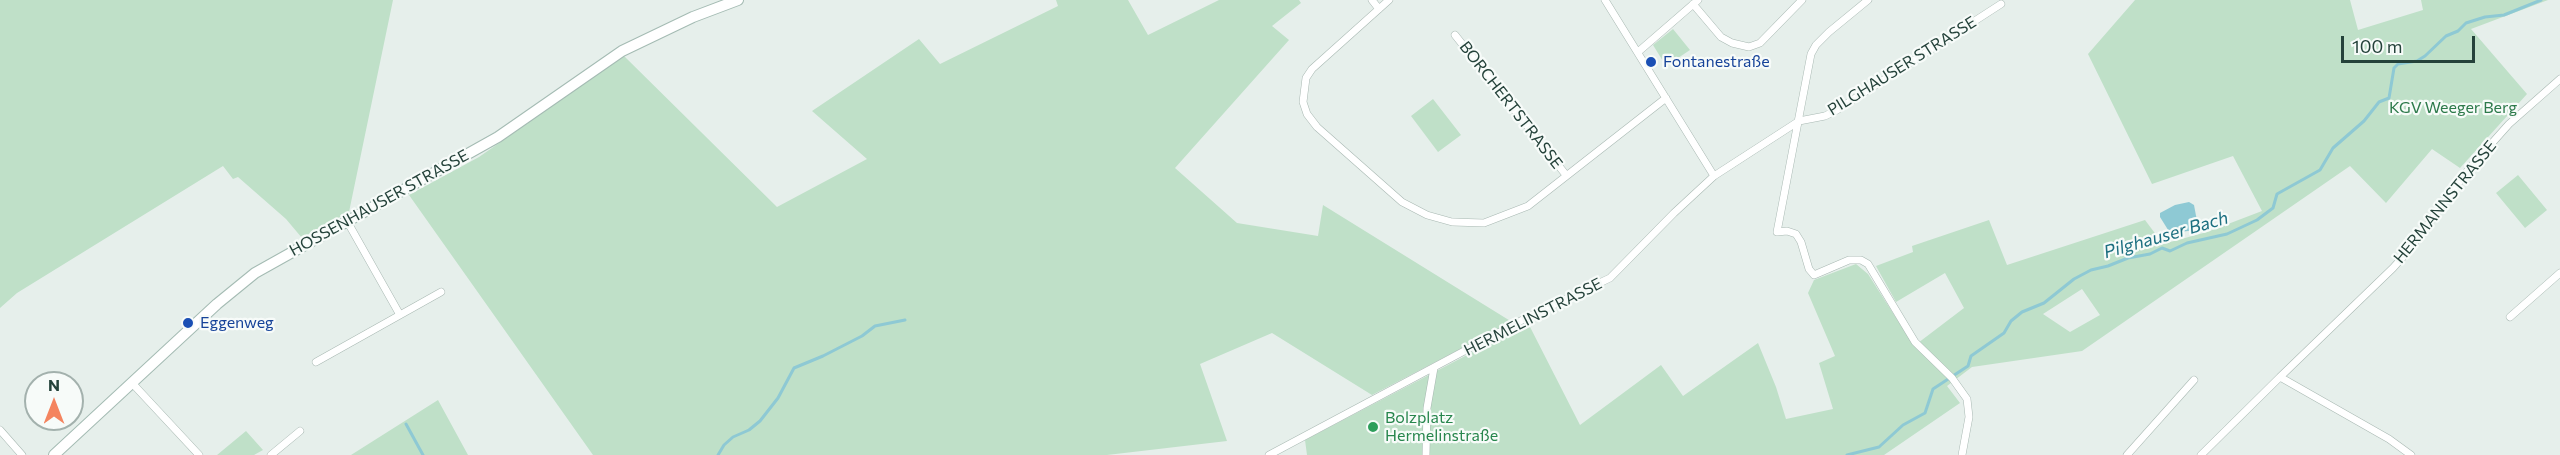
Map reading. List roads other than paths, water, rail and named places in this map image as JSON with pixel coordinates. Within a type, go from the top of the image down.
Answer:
[{"type":"street","name":"HOSSENHAUSER STRASSE","points":[[54,455],[240,284],[262,269],[498,136],[622,51],[693,17],[738,0]]},
{"type":"street","points":[[1372,0],[1379,9]]},
{"type":"street","points":[[1389,0],[1312,69],[1306,78],[1303,95],[1305,108],[1311,121],[1402,202],[1427,215],[1452,222],[1484,223],[1503,218],[1528,206],[1666,98]]},
{"type":"street","points":[[1605,0],[1714,176]]},
{"type":"street","points":[[1638,52],[1696,2],[1721,37],[1732,43],[1749,47],[1760,43],[1802,0]]},
{"type":"street","points":[[1868,0],[1829,32],[1816,45],[1811,54],[1777,232],[1788,231],[1796,234],[1801,242],[1809,269],[1814,275],[1849,260],[1864,261],[1916,342],[1951,377],[1969,404],[1962,455]]},
{"type":"street","name":"PILGHAUSER STRASSE","points":[[1799,121],[1825,116],[1837,110],[2001,4]]},
{"type":"street","name":"BORCHERTSTRASSE","points":[[1455,34],[1566,175]]},
{"type":"street","name":"HERMANNSTRASSE","points":[[2201,455],[2393,268],[2410,249],[2468,170],[2509,124],[2560,79]]},
{"type":"street","name":"HERMELINSTRASSE","points":[[1269,455],[1528,317],[1610,278],[1714,176],[1799,121]]},
{"type":"street","points":[[347,221],[400,315]]},
{"type":"street","points":[[2510,317],[2560,273]]},
{"type":"street","points":[[316,362],[441,292]]},
{"type":"street","points":[[1426,455],[1427,408],[1434,368]]},
{"type":"street","points":[[2280,377],[2411,455]]},
{"type":"street","points":[[2127,455],[2194,380]]},
{"type":"street","points":[[132,383],[200,455]]},
{"type":"street","points":[[0,430],[22,455]]},
{"type":"street","points":[[271,455],[300,431]]},
{"type":"water","points":[[2189,202],[2194,205],[2197,230],[2170,233],[2160,213],[2175,205]]},
{"type":"waterway","name":"Pilghauser Bach","points":[[1847,455],[1879,447],[1903,425],[1925,413],[1933,389],[1968,366],[1971,356],[2004,333],[2011,321],[2022,312],[2044,303],[2074,279],[2091,270],[2128,258],[2150,254],[2162,248],[2170,251],[2187,243],[2227,234],[2257,220],[2273,208],[2277,194],[2320,170],[2333,148],[2364,121],[2379,102],[2389,98],[2394,68],[2398,64],[2417,61],[2446,36],[2458,31],[2466,23],[2485,17],[2504,15],[2541,0]]},
{"type":"waterway","points":[[718,455],[733,437],[749,430],[760,421],[778,398],[794,368],[862,336],[875,326],[905,320]]},
{"type":"waterway","points":[[406,424],[423,455]]},
{"type":"place","name":"Fontanestraße","points":[[1651,62]]},
{"type":"place","name":"Eggenweg","points":[[188,323]]},
{"type":"place","name":"Bolzplatz Hermelinstraße","points":[[1373,427]]},
{"type":"park label","name":"KGV Weeger Berg","points":[[2453,108]]}]
